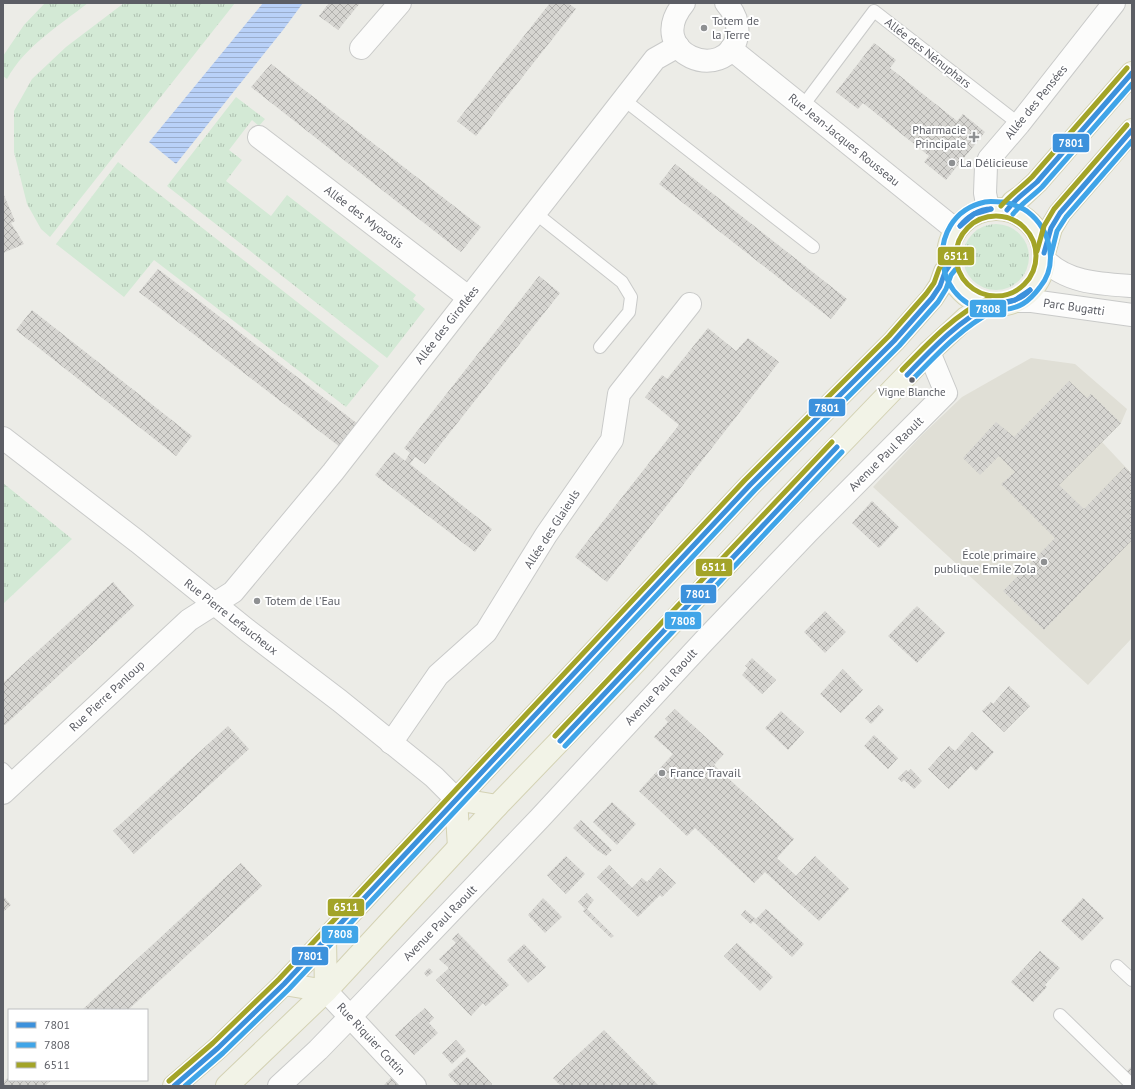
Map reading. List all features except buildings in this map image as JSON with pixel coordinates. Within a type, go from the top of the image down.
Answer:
[{"type":"main road","points":[[998,210],[1022,196],[1037,182],[1132,73]]},
{"type":"main road","points":[[1044,256],[1041,241],[1032,226],[1018,214],[998,210],[978,212],[968,218],[956,230],[949,247],[949,266],[957,283],[969,296],[980,302],[1004,304],[1015,301],[1024,295],[1032,288],[1038,279],[1042,269],[1051,228],[1058,217],[1073,197],[1132,130]]},
{"type":"main road","points":[[174,1086],[218,1048],[284,984],[750,485],[894,341],[932,298],[949,266]]},
{"type":"main road","points":[[227,1086],[326,991],[497,806],[630,668],[774,513],[929,352],[966,318],[980,309],[992,304]]},
{"type":"main road","points":[[456,799],[497,806]]},
{"type":"main road","points":[[456,799],[459,847]]},
{"type":"main road","points":[[325,940],[326,991]]},
{"type":"main road","points":[[284,984],[326,991]]},
{"type":"street","points":[[361,48],[400,3]]},
{"type":"street","points":[[679,5],[673,21],[672,32],[676,43],[682,52],[691,58],[701,61],[712,60],[722,56],[731,49],[736,40],[738,29],[736,18],[732,9],[726,3]]},
{"type":"street","name":"Allée des Pensées","points":[[998,210],[985,193],[986,166],[1114,3]]},
{"type":"street","name":"Allée des Giroflées","points":[[215,604],[234,592],[333,472],[534,212],[655,59],[678,46]]},
{"type":"street","name":"Rue Jean-Jacques Rousseau","points":[[731,49],[956,230]]},
{"type":"street","name":"Allée des Myosotis","points":[[259,137],[468,297]]},
{"type":"street","points":[[1044,256],[1049,264],[1072,278],[1132,286]]},
{"type":"street","name":"Parc Bugatti","points":[[1015,301],[1032,301],[1132,315]]},
{"type":"street","name":"Allée des Glaieuls","points":[[391,743],[438,675],[486,632],[546,535],[612,440],[619,394],[690,304]]},
{"type":"street","name":"Avenue Paul Raoult","points":[[350,1017],[535,823],[704,641],[808,532],[946,393],[929,352]]},
{"type":"street","name":"Rue Pierre Lefaucheux","points":[[3,438],[340,701],[434,777],[456,799]]},
{"type":"street","name":"Rue Pierre Panloup","points":[[7,781],[189,620],[215,604]]},
{"type":"street","name":"Rue Riquier Cottin","points":[[326,991],[415,1086]]},
{"type":"street","points":[[279,1086],[318,1050],[350,1017]]},
{"type":"lane","name":"Allée des Nénuphars","points":[[802,107],[874,11],[1019,124]]},
{"type":"lane","points":[[623,99],[813,248]]},
{"type":"lane","points":[[534,212],[622,282],[631,297],[629,312],[600,347]]},
{"type":"lane","points":[[1117,966],[1132,980]]},
{"type":"lane","points":[[1060,1015],[1132,1085]]},
{"type":"shaded area","name":"École primaire publique Emile Zola","points":[[1031,358],[1075,364],[1127,409],[1121,423],[1102,442],[1132,474],[1132,638],[1088,685],[873,487],[922,435],[962,397]]},
{"type":"green space","points":[[45,3],[88,3],[33,46],[14,67],[7,79],[3,76],[3,56],[24,25]]},
{"type":"green space","points":[[124,3],[235,3],[50,237],[41,229],[27,204],[14,152],[14,111],[32,79],[66,47]]},
{"type":"green space","points":[[236,97],[265,119],[259,126],[252,120],[229,150],[242,160],[226,181],[271,216],[287,195],[416,295],[413,299],[425,309],[387,358],[167,186]]},
{"type":"green space","points":[[118,162],[379,366],[346,407],[154,260],[124,297],[56,244]]},
{"type":"green space","points":[[996,224],[1009,226],[1024,239],[1027,244],[1029,257],[1027,270],[1014,285],[1009,288],[996,290],[983,288],[968,275],[965,270],[963,257],[965,244],[978,229],[983,226]]},
{"type":"green space","points":[[3,483],[72,539],[3,604]]},
{"type":"water","points":[[263,3],[303,3],[176,164],[149,142]]},
{"type":"transit line","name":"6511","points":[[1001,206],[1032,177],[1127,68]]},
{"type":"transit line","name":"7801","points":[[1007,210],[1017,199],[1037,182],[1132,73]]},
{"type":"transit line","name":"7808","points":[[1013,214],[1042,187],[1132,84]]},
{"type":"transit line","name":"6511","points":[[1037,251],[1044,226],[1054,209],[1127,125]]},
{"type":"transit line","name":"7801","points":[[1044,253],[1051,228],[1060,213],[1132,130]]},
{"type":"transit line","name":"7808","points":[[1051,255],[1057,231],[1066,217],[1132,141]]},
{"type":"transit line","name":"7808","points":[[1003,202],[985,202],[964,211],[950,226],[944,244],[943,264],[949,282],[960,298],[977,308],[1000,310],[1013,308],[1023,304],[1028,301],[1040,287],[1046,278],[1049,268],[1049,247],[1042,228],[1036,219],[1026,210],[1006,202]]},
{"type":"transit line","name":"7801","points":[[960,226],[974,214],[982,210],[991,209]]},
{"type":"transit line","name":"7801","points":[[960,226],[974,214],[991,209]]},
{"type":"transit line","name":"6511","points":[[996,216],[1011,219],[1024,228],[1033,241],[1036,256],[1033,271],[1024,284],[1011,293],[996,296],[981,293],[968,284],[959,271],[956,256],[959,241],[968,228],[981,219],[996,216]]},
{"type":"transit line","name":"6511","points":[[169,1081],[213,1043],[279,979],[745,480],[889,336],[926,294],[934,283],[943,262]]},
{"type":"transit line","name":"7801","points":[[174,1086],[218,1048],[284,984],[750,485],[894,341],[932,298],[940,286],[949,266]]},
{"type":"transit line","name":"7808","points":[[185,1086],[223,1053],[289,989],[755,490],[899,346],[938,302],[955,270]]},
{"type":"transit line","name":"7801","points":[[996,304],[1015,300],[1030,290]]},
{"type":"transit line","name":"7801","points":[[996,304],[1014,300],[1023,296],[1030,290]]},
{"type":"transit line","name":"6511","points":[[902,370],[942,330],[964,312],[989,298]]},
{"type":"transit line","name":"7801","points":[[907,375],[936,345],[957,327],[968,318],[992,304]]},
{"type":"transit line","name":"7808","points":[[912,380],[961,332],[995,310]]},
{"type":"transit line","name":"6511","points":[[555,736],[832,442]]},
{"type":"transit line","name":"7801","points":[[560,741],[837,447]]},
{"type":"transit line","name":"7808","points":[[565,746],[842,452]]},
{"type":"place","name":"Totem de la Terre","points":[[704,28]]},
{"type":"place","name":"Pharmacie Principale","points":[[974,137]]},
{"type":"place","name":"La Délicieuse","points":[[952,163]]},
{"type":"place","name":"Vigne Blanche","points":[[912,380]]},
{"type":"place","name":"École primaire publique Emile Zola","points":[[1044,562]]},
{"type":"place","name":"Totem de l'Eau","points":[[257,601]]},
{"type":"place","name":"France Travail","points":[[662,773]]}]
